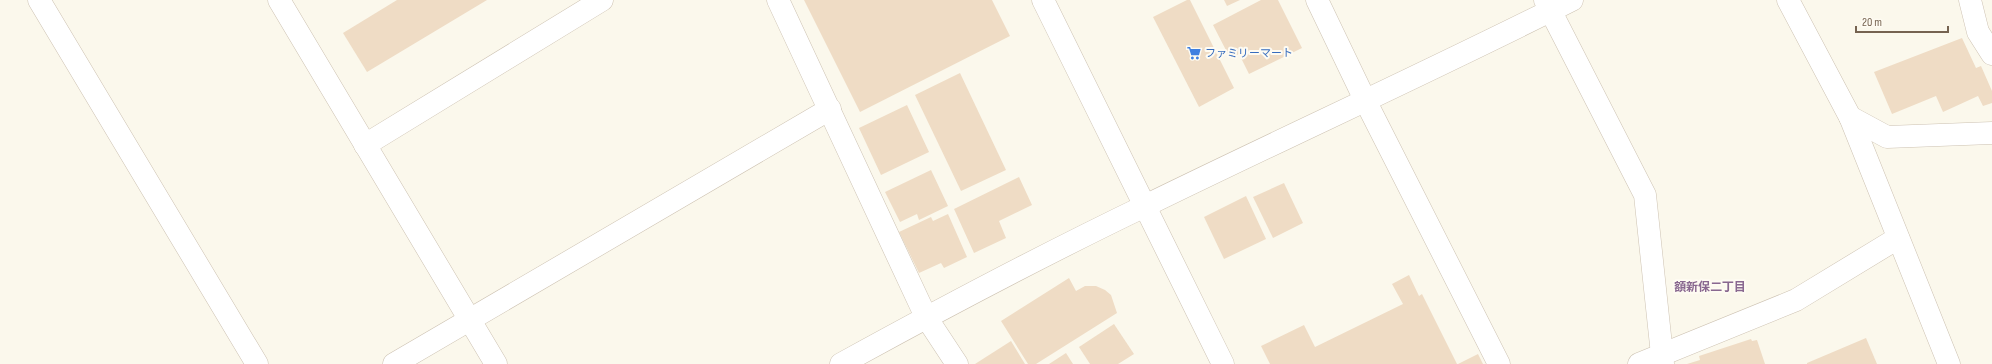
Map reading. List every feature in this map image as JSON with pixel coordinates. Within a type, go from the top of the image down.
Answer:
[{"type":"street","points":[[39,0],[257,364]]},
{"type":"street","points":[[279,0],[496,364]]},
{"type":"street","points":[[365,145],[602,0]]},
{"type":"street","points":[[778,0],[926,317],[957,364]]},
{"type":"street","points":[[1043,0],[1223,364]]},
{"type":"street","points":[[1317,0],[1366,102],[1499,364]]},
{"type":"street","points":[[841,364],[926,317],[1145,206],[1366,102],[1548,5],[1572,0]]},
{"type":"street","points":[[1788,0],[1850,117],[1949,364]]},
{"type":"street","points":[[1970,0],[1978,32],[1992,54]]},
{"type":"street","points":[[1548,5],[1645,195],[1663,359]]},
{"type":"street","points":[[394,364],[830,109]]},
{"type":"street","points":[[1850,117],[1887,137],[1992,133]]},
{"type":"street","points":[[1639,364],[1663,359],[1796,300],[1898,238]]},
{"type":"building","points":[[397,0],[487,0],[367,72],[343,33]]},
{"type":"building","points":[[804,0],[992,0],[1010,36],[860,112]]},
{"type":"building","name":"ファミリーマート","points":[[1187,0],[1190,0],[1234,88],[1199,107],[1153,17]]},
{"type":"building","points":[[1224,0],[1240,0],[1227,6]]},
{"type":"building","points":[[1261,0],[1278,0],[1302,48],[1249,74],[1239,54],[1230,58],[1213,25]]},
{"type":"building","points":[[1962,38],[1976,68],[1981,66],[1992,91],[1992,103],[1983,106],[1978,96],[1943,112],[1936,96],[1892,114],[1874,72]]},
{"type":"building","points":[[960,73],[1006,170],[961,191],[915,95]]},
{"type":"building","points":[[907,105],[929,152],[881,175],[859,128]]},
{"type":"building","points":[[931,170],[948,206],[919,220],[917,214],[900,222],[885,192]]},
{"type":"building","points":[[1019,177],[1032,205],[999,221],[1006,238],[974,253],[954,209]]},
{"type":"building","points":[[1284,183],[1303,223],[1273,238],[1253,197]]},
{"type":"building","points":[[1246,196],[1266,239],[1224,259],[1204,217]]},
{"type":"building","points":[[948,214],[967,257],[944,268],[941,263],[919,273],[899,232],[931,217],[933,221]]},
{"type":"building","points":[[1409,275],[1419,296],[1422,294],[1457,364],[1270,364],[1261,346],[1304,325],[1315,347],[1403,304],[1392,284]]},
{"type":"building","points":[[1069,278],[1076,291],[1085,286],[1096,286],[1105,290],[1111,295],[1117,313],[1036,364],[1028,364],[1001,321]]},
{"type":"building","points":[[1114,324],[1134,354],[1118,364],[1090,364],[1079,347]]},
{"type":"building","points":[[1866,338],[1877,364],[1807,364],[1807,363]]},
{"type":"building","points":[[1751,339],[1752,341],[1757,340],[1765,364],[1687,364],[1700,360],[1699,356]]},
{"type":"building","points":[[1011,341],[1025,364],[975,364]]},
{"type":"building","points":[[1066,353],[1073,364],[1049,364]]},
{"type":"building","points":[[1478,354],[1483,364],[1458,364]]},
{"type":"place","name":"ファミリーマート","points":[[1194,53]]},
{"type":"district","name":"額新保二丁目","points":[[1710,287]]}]
